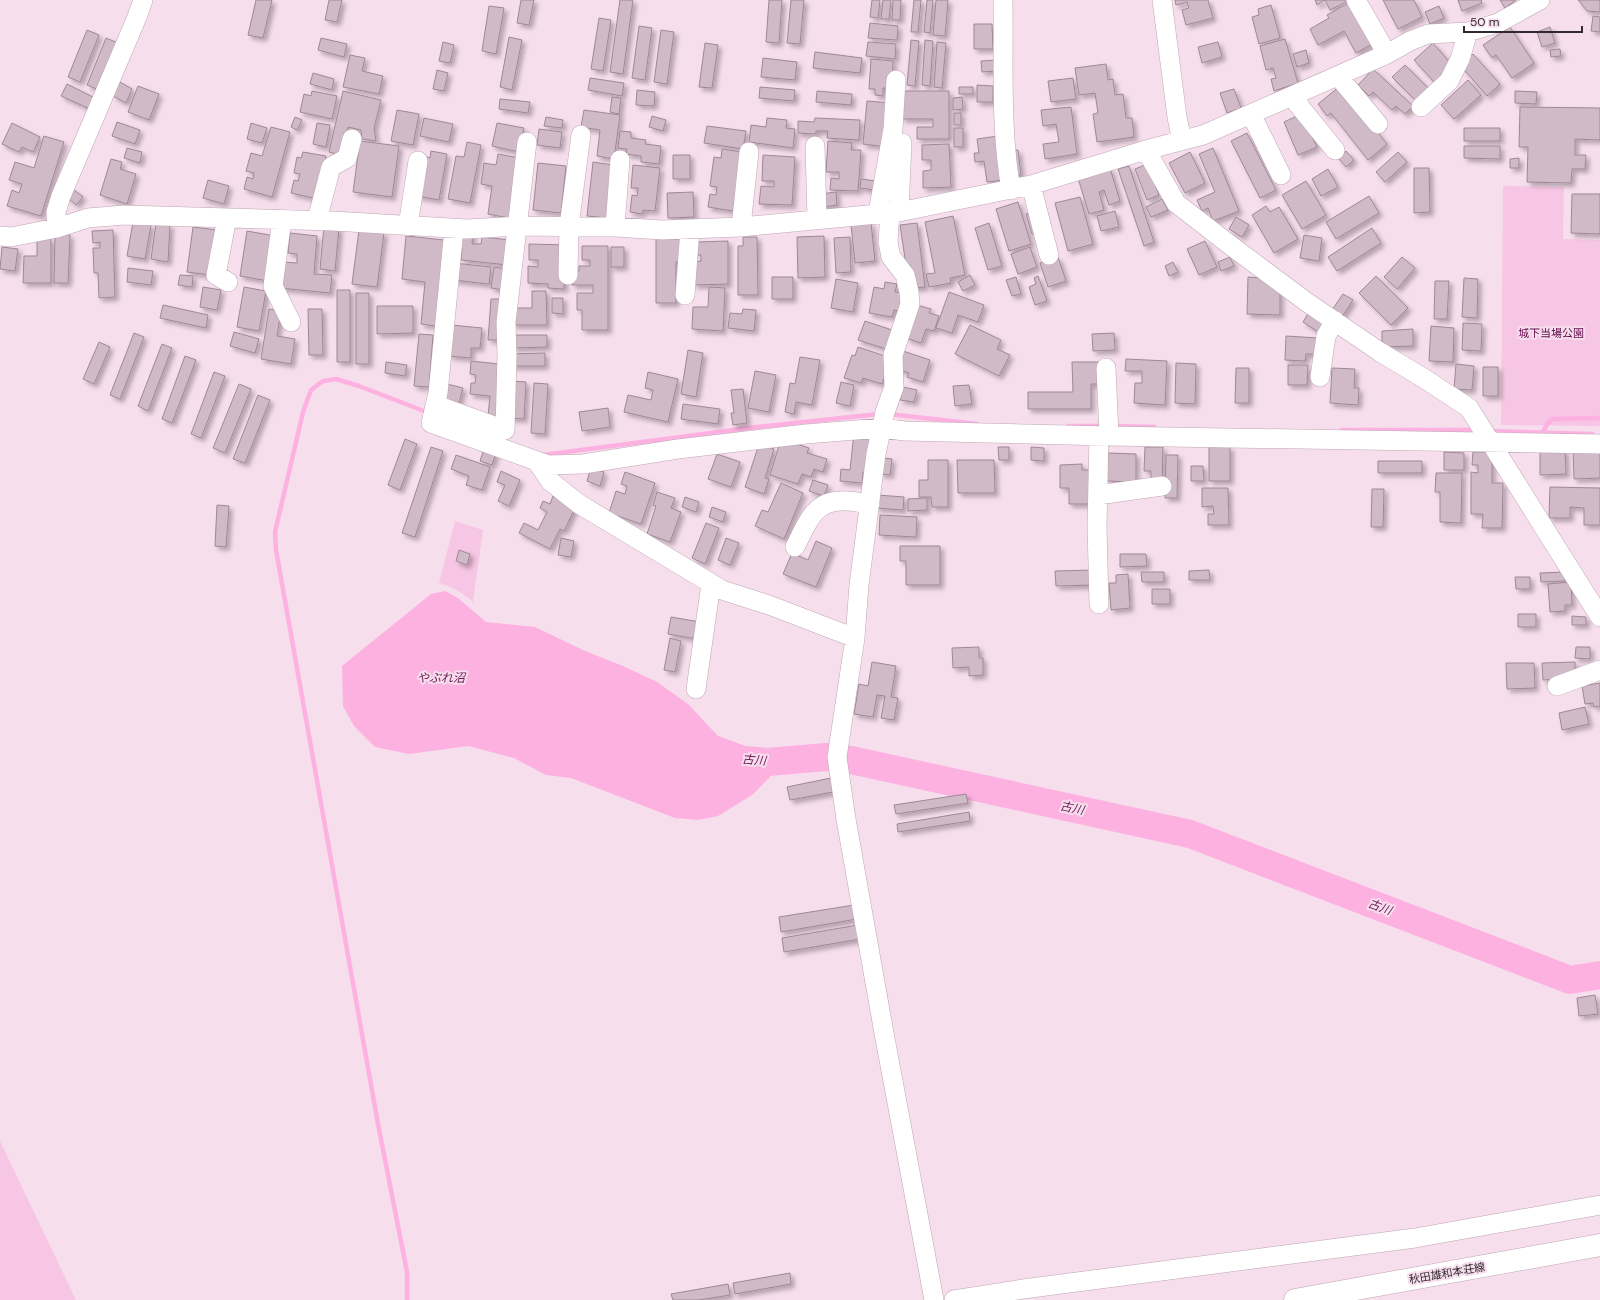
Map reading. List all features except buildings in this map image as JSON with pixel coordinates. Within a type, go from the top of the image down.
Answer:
[{"type":"main road","name":"秋田雄和本荘線","points":[[1295,1300],[1600,1245]]},
{"type":"street","points":[[57,228],[56,212],[61,196],[138,17],[143,0]]},
{"type":"street","points":[[1003,0],[1004,121],[1007,170],[1011,190]]},
{"type":"street","points":[[1162,0],[1177,117],[1182,142]]},
{"type":"street","points":[[1356,0],[1387,54]]},
{"type":"street","points":[[0,236],[11,237],[57,228],[88,218],[124,215],[318,220],[454,229],[517,226],[569,226],[662,230],[741,227],[889,212],[1032,185],[1146,150],[1182,142],[1203,135],[1292,97],[1387,54],[1410,41],[1428,34],[1468,32],[1498,23],[1540,0]]},
{"type":"street","points":[[1422,107],[1449,81],[1460,60],[1468,32]]},
{"type":"street","points":[[1338,76],[1378,124]]},
{"type":"street","points":[[896,80],[888,242],[891,257],[905,275],[910,304],[893,355],[894,387],[883,420],[876,454],[859,585],[855,638],[837,757],[846,820],[884,1033],[934,1300]]},
{"type":"street","points":[[1292,97],[1335,150]]},
{"type":"street","points":[[1251,114],[1281,175]]},
{"type":"street","points":[[568,275],[569,226],[581,134]]},
{"type":"street","points":[[318,220],[331,167],[347,158],[352,139]]},
{"type":"street","points":[[435,410],[505,430],[507,356],[506,322],[527,142]]},
{"type":"street","points":[[889,212],[902,143]]},
{"type":"street","points":[[815,146],[817,219]]},
{"type":"street","points":[[1146,150],[1176,202],[1230,245],[1335,321],[1380,352],[1426,379],[1469,408],[1600,617]]},
{"type":"street","points":[[741,227],[749,152]]},
{"type":"street","points":[[615,227],[620,160]]},
{"type":"street","points":[[408,226],[418,161]]},
{"type":"street","points":[[1032,185],[1048,255]]},
{"type":"street","points":[[227,218],[216,274],[228,282]]},
{"type":"street","points":[[282,219],[273,286],[291,322]]},
{"type":"street","points":[[454,229],[435,410],[431,423],[548,466],[583,464],[678,449],[806,434],[883,420],[905,431],[1106,429],[1485,435],[1600,444]]},
{"type":"street","points":[[685,295],[690,229]]},
{"type":"street","points":[[1320,377],[1326,336],[1335,321]]},
{"type":"street","points":[[1099,604],[1098,495],[1106,429],[1106,368]]},
{"type":"street","points":[[538,463],[550,481],[579,504],[711,584],[722,590],[769,605],[855,638]]},
{"type":"street","points":[[1098,495],[1162,486]]},
{"type":"street","points":[[795,547],[813,512],[824,504],[841,500],[870,504]]},
{"type":"street","points":[[696,689],[711,584]]},
{"type":"street","points":[[1557,686],[1600,670]]},
{"type":"street","points":[[954,1300],[1023,1289],[1415,1238],[1600,1205]]},
{"type":"green space","name":"城下当場公園","points":[[1503,186],[1564,187],[1563,239],[1600,240],[1600,426],[1501,425]]},
{"type":"green space","points":[[455,521],[483,530],[473,602],[457,590],[439,583]]},
{"type":"green space","points":[[0,1141],[76,1300],[0,1300]]},
{"type":"water","name":"やぶれ沼","points":[[445,591],[458,598],[486,622],[535,627],[585,651],[623,666],[657,682],[688,704],[718,736],[751,748],[764,756],[774,766],[770,777],[752,795],[718,816],[698,820],[675,818],[571,778],[546,775],[514,758],[468,746],[409,754],[375,747],[354,726],[343,706],[342,666],[431,594]]},
{"type":"waterway","points":[[407,1300],[407,1272],[378,1124],[276,550],[275,532],[303,412],[311,390],[323,381],[336,379],[359,386],[429,413]]},
{"type":"waterway","points":[[543,455],[749,428],[879,414]]},
{"type":"waterway","points":[[889,414],[977,424]]},
{"type":"waterway","points":[[1542,433],[1548,423],[1553,419],[1600,418]]},
{"type":"waterway","points":[[1068,426],[1104,426]]},
{"type":"waterway","points":[[1112,426],[1154,427]]},
{"type":"waterway","points":[[1342,430],[1476,430]]},
{"type":"waterway","points":[[1490,431],[1592,434]]},
{"type":"waterway","name":"古川","points":[[732,759],[768,762],[826,757],[851,760],[1190,834],[1570,980],[1600,975]]}]
